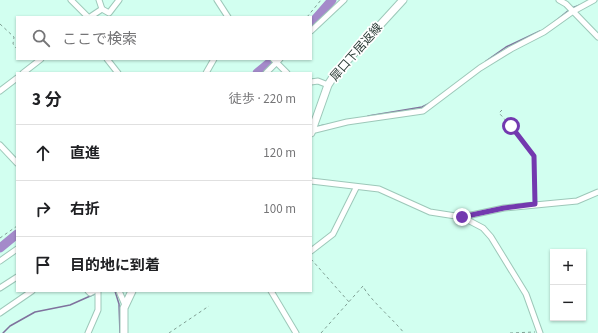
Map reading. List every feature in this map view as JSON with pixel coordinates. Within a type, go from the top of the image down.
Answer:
[{"type":"main road","name":"犀口下居返線","points":[[312,131],[328,85],[335,74],[403,0]]},
{"type":"main road","points":[[124,333],[125,305],[132,292]]},
{"type":"street","points":[[71,0],[88,16]]},
{"type":"street","points":[[99,0],[102,9],[109,13],[119,0]]},
{"type":"street","points":[[217,0],[227,16]]},
{"type":"street","points":[[312,30],[344,0]]},
{"type":"street","points":[[560,0],[598,37]]},
{"type":"street","points":[[312,131],[347,122],[423,111],[441,99],[480,68],[511,49],[544,32],[571,10],[594,0]]},
{"type":"street","points":[[91,16],[102,9]]},
{"type":"street","points":[[24,72],[40,60]]},
{"type":"street","points":[[108,60],[117,72]]},
{"type":"street","points":[[207,72],[213,60]]},
{"type":"street","points":[[267,72],[276,60],[286,72]]},
{"type":"street","points":[[0,91],[16,79]]},
{"type":"street","points":[[312,82],[318,81],[328,85]]},
{"type":"street","points":[[0,145],[16,162]]},
{"type":"street","points":[[312,181],[356,188],[379,189],[430,212],[462,217],[483,228],[491,237],[526,294],[540,332]]},
{"type":"street","points":[[312,250],[333,234],[356,188]]},
{"type":"street","points":[[462,217],[504,208],[577,201],[598,192]]},
{"type":"street","points":[[0,261],[16,250]]},
{"type":"street","points":[[0,288],[16,278]]},
{"type":"street","points":[[0,313],[31,292]]},
{"type":"street","points":[[88,333],[98,310],[97,292]]},
{"type":"street","points":[[119,292],[125,305]]},
{"type":"street","points":[[272,292],[296,333]]},
{"type":"path","points":[[308,16],[321,0]]},
{"type":"path","points":[[0,24],[14,37],[12,44],[16,48]]},
{"type":"path","points":[[502,110],[500,113],[534,156],[535,204]]},
{"type":"path","points":[[0,238],[16,227]]},
{"type":"path","points":[[312,260],[349,302]]},
{"type":"path","points":[[321,333],[363,286],[365,292],[392,317],[404,333]]},
{"type":"path","points":[[169,333],[209,306]]},
{"type":"path","points":[[510,333],[540,332]]},
{"type":"waterway","points":[[312,23],[332,0]]},
{"type":"waterway","points":[[572,8],[580,5]]},
{"type":"waterway","points":[[553,23],[569,10]]},
{"type":"waterway","points":[[486,61],[506,47],[540,31]]},
{"type":"waterway","points":[[258,72],[273,60]]},
{"type":"waterway","points":[[368,116],[422,107],[430,103]]},
{"type":"waterway","points":[[319,126],[331,124]]},
{"type":"waterway","points":[[0,248],[16,235]]},
{"type":"waterway","points":[[115,292],[119,304],[120,333]]},
{"type":"waterway","points":[[3,333],[10,326],[35,312],[70,305],[97,293]]},
{"type":"route","points":[[462,217],[504,208],[535,204],[534,156],[511,126]]}]
